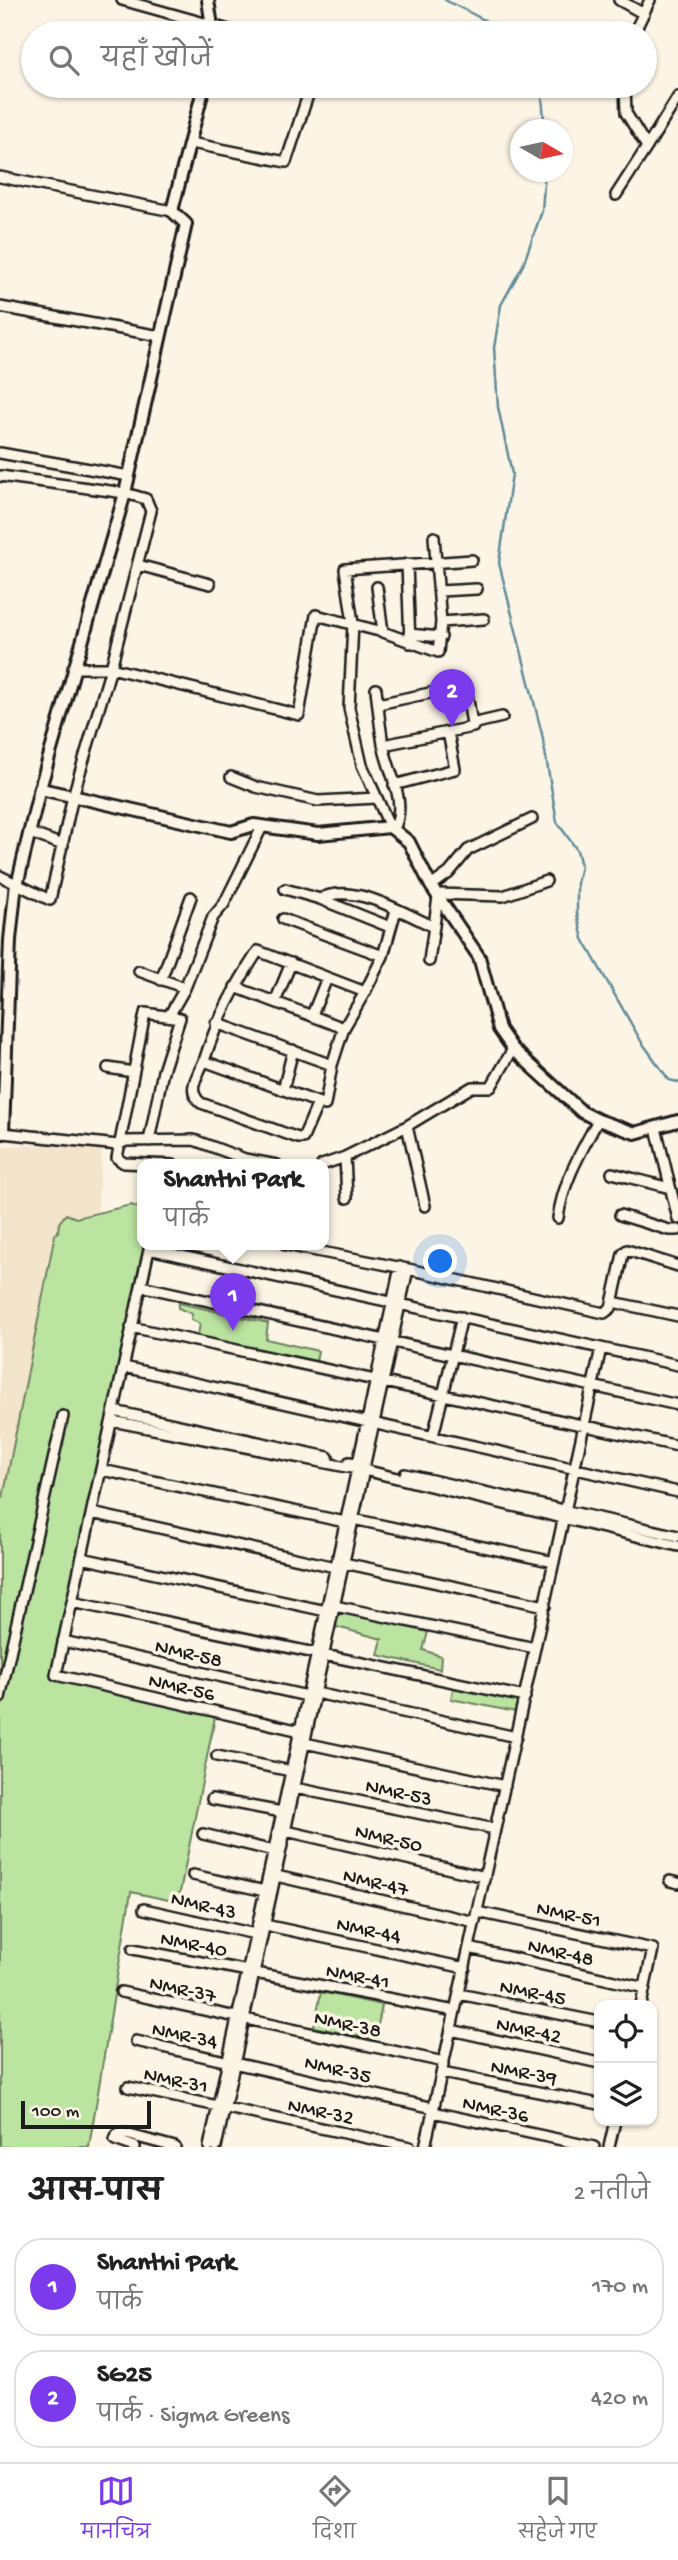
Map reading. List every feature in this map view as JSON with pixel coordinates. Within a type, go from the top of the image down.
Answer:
[{"type":"street","points":[[122,0],[188,21]]},
{"type":"street","points":[[208,0],[212,21]]},
{"type":"street","points":[[619,0],[644,14]]},
{"type":"street","points":[[640,21],[650,0]]},
{"type":"street","points":[[615,195],[678,97]]},
{"type":"street","points":[[172,211],[201,98]]},
{"type":"street","points":[[191,143],[286,162],[307,98]]},
{"type":"street","points":[[625,98],[626,113],[647,147]]},
{"type":"street","points":[[0,177],[172,211],[186,224],[125,493],[73,668],[16,883],[10,940],[1,1132],[118,1144],[126,1141],[194,1140],[238,1159]]},
{"type":"street","points":[[0,307],[160,337]]},
{"type":"street","points":[[0,453],[129,476]]},
{"type":"street","points":[[0,476],[125,493],[146,499],[151,512],[111,668],[73,796],[50,900],[0,876]]},
{"type":"street","points":[[73,668],[111,668],[299,715],[316,615],[410,639],[438,652],[441,622],[433,537]]},
{"type":"street","points":[[472,560],[345,569],[353,623],[349,708],[362,765],[392,828],[409,842],[435,892],[480,957],[499,1029],[513,1049],[582,1111],[598,1120],[635,1133],[678,1121]]},
{"type":"street","points":[[407,564],[410,639]]},
{"type":"street","points":[[138,565],[210,584]]},
{"type":"street","points":[[377,587],[383,632]]},
{"type":"street","points":[[439,591],[477,589]]},
{"type":"street","points":[[441,622],[484,618]]},
{"type":"street","points":[[410,639],[441,637]]},
{"type":"street","points":[[378,704],[463,686],[466,688],[473,727],[383,745]]},
{"type":"street","points":[[41,789],[231,832],[254,825],[318,834],[392,828],[399,819],[400,804],[383,745],[376,689]]},
{"type":"street","points":[[472,724],[502,717]]},
{"type":"street","points":[[394,785],[455,769],[448,732]]},
{"type":"street","points":[[232,777],[256,787],[318,801],[377,798]]},
{"type":"street","points":[[429,961],[435,892],[468,850],[532,819]]},
{"type":"street","points":[[169,1016],[185,988],[213,917],[224,904],[262,827]]},
{"type":"street","points":[[30,833],[63,845]]},
{"type":"street","points":[[435,892],[499,897],[546,881]]},
{"type":"street","points":[[285,889],[320,899],[390,928]]},
{"type":"street","points":[[320,899],[328,895],[359,894],[434,927]]},
{"type":"street","points":[[160,980],[191,897]]},
{"type":"street","points":[[204,1062],[325,1105],[332,1065],[344,1028],[383,956],[396,910]]},
{"type":"street","points":[[283,919],[383,956]]},
{"type":"street","points":[[318,1103],[307,1133],[298,1139],[201,1103],[194,1097],[192,1090],[216,1023],[234,987],[258,951],[365,992]]},
{"type":"street","points":[[275,1002],[290,963]]},
{"type":"street","points":[[139,971],[185,988]]},
{"type":"street","points":[[312,1015],[327,978]]},
{"type":"street","points":[[234,987],[344,1028]]},
{"type":"street","points":[[137,1163],[119,1162],[117,1158],[145,1013],[180,1018],[163,1072],[149,1141]]},
{"type":"street","points":[[216,1023],[332,1065]]},
{"type":"street","points":[[329,1163],[407,1126],[472,1087],[491,1087],[513,1049]]},
{"type":"street","points":[[283,1090],[293,1050]]},
{"type":"street","points":[[108,1068],[133,1072]]},
{"type":"street","points":[[558,1217],[569,1173],[598,1120]]},
{"type":"street","points":[[407,1126],[425,1206]]},
{"type":"street","points":[[656,1128],[678,1219]]},
{"type":"street","points":[[345,1157],[347,1198]]},
{"type":"street","points":[[612,1173],[670,1188]]},
{"type":"street","points":[[620,1215],[669,1230],[678,1230]]},
{"type":"street","points":[[63,1641],[149,1250]]},
{"type":"street","points":[[163,1250],[678,1365]]},
{"type":"street","points":[[312,1250],[604,1313],[609,1312],[623,1254],[627,1250],[678,1266]]},
{"type":"street","points":[[320,1654],[335,1606],[340,1565],[404,1268]]},
{"type":"street","points":[[141,1286],[678,1405]]},
{"type":"street","points":[[612,1302],[678,1316]]},
{"type":"street","points":[[433,1436],[462,1317]]},
{"type":"street","points":[[131,1327],[678,1446]]},
{"type":"street","points":[[425,2147],[601,1348]]},
{"type":"street","points":[[124,1367],[678,1492]]},
{"type":"street","points":[[0,1698],[63,1416]]},
{"type":"street","points":[[113,1416],[362,1466],[678,1546]]},
{"type":"street","points":[[102,1470],[554,1562]]},
{"type":"street","points":[[92,1513],[545,1606]]},
{"type":"street","points":[[564,1515],[678,1536]]},
{"type":"street","points":[[82,1558],[326,1611]]},
{"type":"street","points":[[209,2147],[265,1925],[274,1851],[295,1788],[326,1611],[340,1565]]},
{"type":"street","points":[[72,1602],[524,1697]]},
{"type":"street","points":[[335,1606],[535,1648]]},
{"type":"street","name":"NMR-56","points":[[63,1641],[56,1675],[505,1786]]},
{"type":"street","name":"NMR-58","points":[[63,1641],[516,1737]]},
{"type":"street","points":[[251,1972],[255,1934],[282,1830],[282,1812],[291,1771],[304,1735]]},
{"type":"street","points":[[218,1756],[291,1771]]},
{"type":"street","name":"NMR-53","points":[[295,1788],[495,1829]]},
{"type":"street","points":[[212,1799],[282,1812]]},
{"type":"street","name":"NMR-50","points":[[282,1830],[485,1877]]},
{"type":"street","points":[[203,1834],[274,1851]]},
{"type":"street","points":[[193,1875],[265,1891]]},
{"type":"street","name":"NMR-47","points":[[272,1875],[476,1917]]},
{"type":"street","name":"NMR-43","points":[[144,1909],[255,1934]]},
{"type":"street","name":"NMR-51","points":[[476,1917],[653,1949],[645,1987]]},
{"type":"street","name":"NMR-44","points":[[265,1925],[465,1968]]},
{"type":"street","name":"NMR-48","points":[[469,1948],[645,1987]]},
{"type":"street","name":"NMR-40","points":[[133,1950],[251,1972]]},
{"type":"street","name":"NMR-41","points":[[251,1972],[455,2011]]},
{"type":"street","points":[[642,2000],[645,1987]]},
{"type":"street","name":"NMR-37","points":[[121,1992],[241,2019]]},
{"type":"street","name":"NMR-45","points":[[459,1994],[594,2021]]},
{"type":"street","name":"NMR-38","points":[[241,2019],[444,2062]]},
{"type":"street","name":"NMR-42","points":[[451,2030],[594,2062]]},
{"type":"street","name":"NMR-34","points":[[136,2041],[231,2062]]},
{"type":"street","name":"NMR-35","points":[[231,2062],[433,2110]]},
{"type":"street","name":"NMR-39","points":[[442,2073],[594,2103]]},
{"type":"street","name":"NMR-31","points":[[128,2087],[221,2107]]},
{"type":"street","points":[[216,2147],[221,2107]]},
{"type":"street","name":"NMR-32","points":[[221,2107],[410,2147]]},
{"type":"street","name":"NMR-36","points":[[433,2110],[594,2147]]},
{"type":"street","points":[[609,2147],[614,2126]]},
{"type":"street","points":[[135,2147],[118,2143],[115,2140],[117,2135],[122,2133],[175,2147]]},
{"type":"shaded area","points":[[102,1143],[98,1211],[59,1223],[3,1498],[0,1500],[0,1146]]},
{"type":"green space","points":[[131,1205],[137,1207],[137,1250],[147,1250],[53,1677],[215,1717],[178,1902],[131,1892],[89,2147],[0,2147],[0,1500],[3,1498],[55,1234],[66,1214],[76,1218]]},
{"type":"green space","points":[[179,1303],[268,1323],[266,1339],[318,1351],[315,1366],[197,1340],[200,1324],[191,1319],[192,1314],[178,1308]]},
{"type":"green space","points":[[337,1610],[428,1632],[423,1650],[441,1656],[440,1669],[378,1655],[382,1639],[333,1626]]},
{"type":"green space","points":[[455,1680],[525,1697],[521,1713],[451,1699]]},
{"type":"green space","points":[[321,1992],[382,2005],[375,2040],[314,2027]]},
{"type":"waterway","points":[[445,0],[486,21]]},
{"type":"waterway","points":[[542,98],[544,119]]},
{"type":"waterway","points":[[544,182],[542,211],[523,265],[501,305],[494,348],[498,407],[512,474],[499,563],[542,734],[557,822],[577,850],[581,866],[577,883],[577,914],[583,939],[641,1041],[669,1080],[678,1082]]},
{"type":"place","name":"SG25","points":[[452,727]]},
{"type":"place","name":"Shanthi Park","points":[[233,1331]]}]
